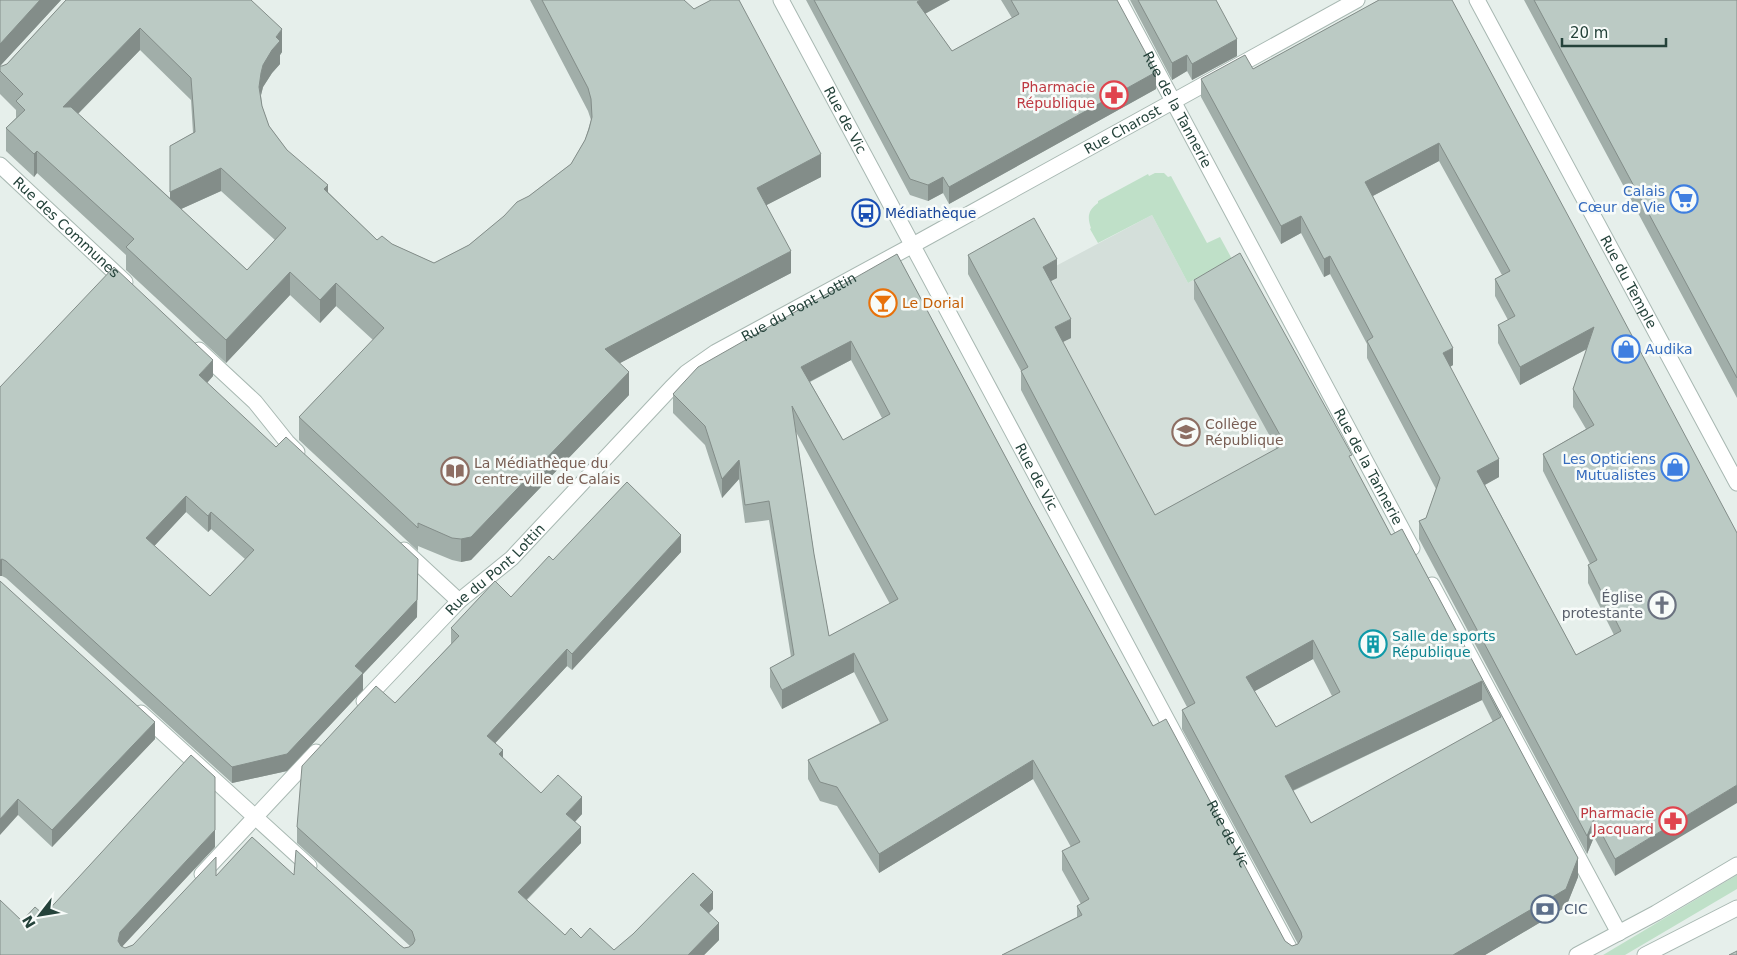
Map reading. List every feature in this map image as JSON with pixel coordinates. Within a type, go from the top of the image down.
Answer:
[{"type":"street","name":"Rue de Vic","points":[[781,0],[1293,955]]},
{"type":"street","name":"Rue de la Tannerie","points":[[1119,0],[1618,933]]},
{"type":"street","name":"Rue Charost","points":[[914,245],[1357,0]]},
{"type":"street","name":"Rue du Temple","points":[[1477,0],[1737,483]]},
{"type":"street","name":"Rue des Communes","points":[[0,165],[138,294]]},
{"type":"street","name":"Rue du Pont Lottin","points":[[357,708],[459,600],[512,558],[671,388],[699,362],[914,245]]},
{"type":"street","points":[[190,341],[255,402],[286,442],[308,462]]},
{"type":"street","points":[[394,541],[459,600]]},
{"type":"street","points":[[131,704],[319,875]]},
{"type":"street","points":[[194,882],[323,744]]},
{"type":"street","points":[[1577,955],[1737,865]]},
{"type":"street","points":[[1645,955],[1737,908]]},
{"type":"shaded area","name":"Collège République","points":[[1152,215],[1188,283],[1232,259],[1352,474],[1175,570],[1029,385],[968,274],[1034,237],[1052,268]]},
{"type":"green space","points":[[1155,173],[1164,173],[1168,177],[1171,176],[1207,243],[1220,237],[1232,259],[1188,283],[1152,215],[1098,243],[1090,229],[1089,217],[1090,211],[1098,201],[1148,174],[1149,176]]},
{"type":"green space","points":[[1737,875],[1737,889],[1625,955],[1603,955]]},
{"type":"building","points":[[0,0],[40,0],[0,44]]},
{"type":"building","points":[[66,0],[251,0],[282,29],[276,37],[280,41],[263,65],[259,87],[262,106],[269,126],[287,150],[328,185],[324,189],[377,240],[382,236],[392,244],[434,263],[469,245],[504,216],[517,202],[529,196],[571,164],[585,140],[592,117],[588,88],[542,0],[684,0],[694,9],[711,0],[739,0],[821,154],[757,188],[791,251],[605,349],[629,372],[471,537],[461,539],[452,538],[418,523],[418,528],[299,417],[384,328],[336,283],[320,300],[290,272],[226,340],[126,247],[134,239],[37,151],[34,154],[6,128],[25,110],[16,101],[23,94],[0,71],[0,66],[7,64]],"holes":[[[140,28],[191,78],[195,132],[170,146],[170,192],[221,168],[286,228],[247,270],[71,107],[63,107]]]},
{"type":"building","points":[[814,0],[920,0],[917,2],[952,51],[1019,14],[1011,0],[1117,0],[1156,72],[949,187],[943,177],[928,185],[910,179]]},
{"type":"building","points":[[1138,0],[1216,0],[1237,39],[1192,64],[1187,55],[1172,63]]},
{"type":"building","points":[[1379,0],[1452,0],[1737,533],[1737,785],[1615,859],[1594,819],[1587,836],[1419,521],[1426,518],[1440,478],[1367,341],[1373,337],[1330,256],[1324,259],[1301,216],[1281,226],[1201,79],[1245,55],[1253,69]],"holes":[[[1439,143],[1510,271],[1495,279],[1515,316],[1498,325],[1520,367],[1594,327],[1573,389],[1594,425],[1543,454],[1597,560],[1588,565],[1621,631],[1576,655],[1477,471],[1499,459],[1443,353],[1453,348],[1365,182]]]},
{"type":"building","name":"Calais Cœur de Vie","points":[[1534,0],[1737,0],[1737,378]]},
{"type":"building","points":[[1034,218],[1057,259],[1043,267],[1071,319],[1055,327],[1155,515],[1285,444],[1194,280],[1240,253],[1352,455],[1349,456],[1391,535],[1402,529],[1578,858],[1566,889],[1453,955],[1002,955],[1082,915],[1077,906],[1089,899],[1062,851],[1080,842],[1033,760],[879,854],[837,787],[820,782],[808,760],[888,720],[854,653],[782,690],[770,668],[794,655],[769,501],[745,505],[739,460],[722,479],[705,426],[673,394],[698,367],[897,254],[1028,499],[1153,726],[1166,719],[1285,941],[1292,946],[1298,944],[1302,937],[1182,710],[1195,703],[1021,371],[1028,367],[968,255]],"holes":[[[851,341],[890,414],[843,440],[801,367]],[[792,406],[898,599],[829,636],[814,554]],[[1313,640],[1340,692],[1276,727],[1246,677]],[[1482,681],[1501,717],[1311,823],[1285,776]]]},
{"type":"building","points":[[114,267],[213,360],[199,375],[276,447],[286,437],[418,559],[417,600],[355,666],[363,673],[287,754],[232,767],[6,561],[0,560],[0,387]],"holes":[[[186,496],[208,516],[211,512],[254,550],[210,596],[146,538]]]},
{"type":"building","points":[[627,482],[681,535],[572,654],[567,649],[487,736],[503,750],[499,754],[541,793],[558,775],[582,797],[566,814],[581,827],[518,892],[565,935],[571,928],[581,938],[590,928],[614,950],[633,934],[693,873],[713,892],[700,905],[719,923],[688,955],[0,955],[0,900],[22,921],[35,907],[44,915],[191,755],[215,777],[215,830],[120,932],[118,941],[121,946],[125,948],[133,945],[216,857],[216,876],[252,837],[294,875],[296,850],[400,945],[404,948],[413,944],[415,940],[412,931],[297,827],[302,766],[376,686],[395,703],[459,636],[451,628],[495,581],[511,597],[549,556],[553,560]]},
{"type":"building","points":[[0,581],[155,722],[52,830],[18,799],[0,819]]},
{"type":"building","points":[[1737,951],[1737,955],[1729,955]]},
{"type":"place","name":"Pharmacie République","points":[[1114,95]]},
{"type":"place","name":"Calais Cœur de Vie","points":[[1684,199]]},
{"type":"place","name":"Médiathèque","points":[[866,213]]},
{"type":"place","name":"Le Dorial","points":[[883,303]]},
{"type":"place","name":"Audika","points":[[1626,349]]},
{"type":"place","name":"Collège République","points":[[1186,432]]},
{"type":"place","name":"Les Opticiens Mutualistes","points":[[1675,467]]},
{"type":"place","name":"La Médiathèque du centre-ville de Calais","points":[[455,471]]},
{"type":"place","name":"Église protestante","points":[[1662,605]]},
{"type":"place","name":"Salle de sports République","points":[[1373,644]]},
{"type":"place","name":"Pharmacie Jacquard","points":[[1673,821]]},
{"type":"place","name":"CIC","points":[[1545,909]]}]
